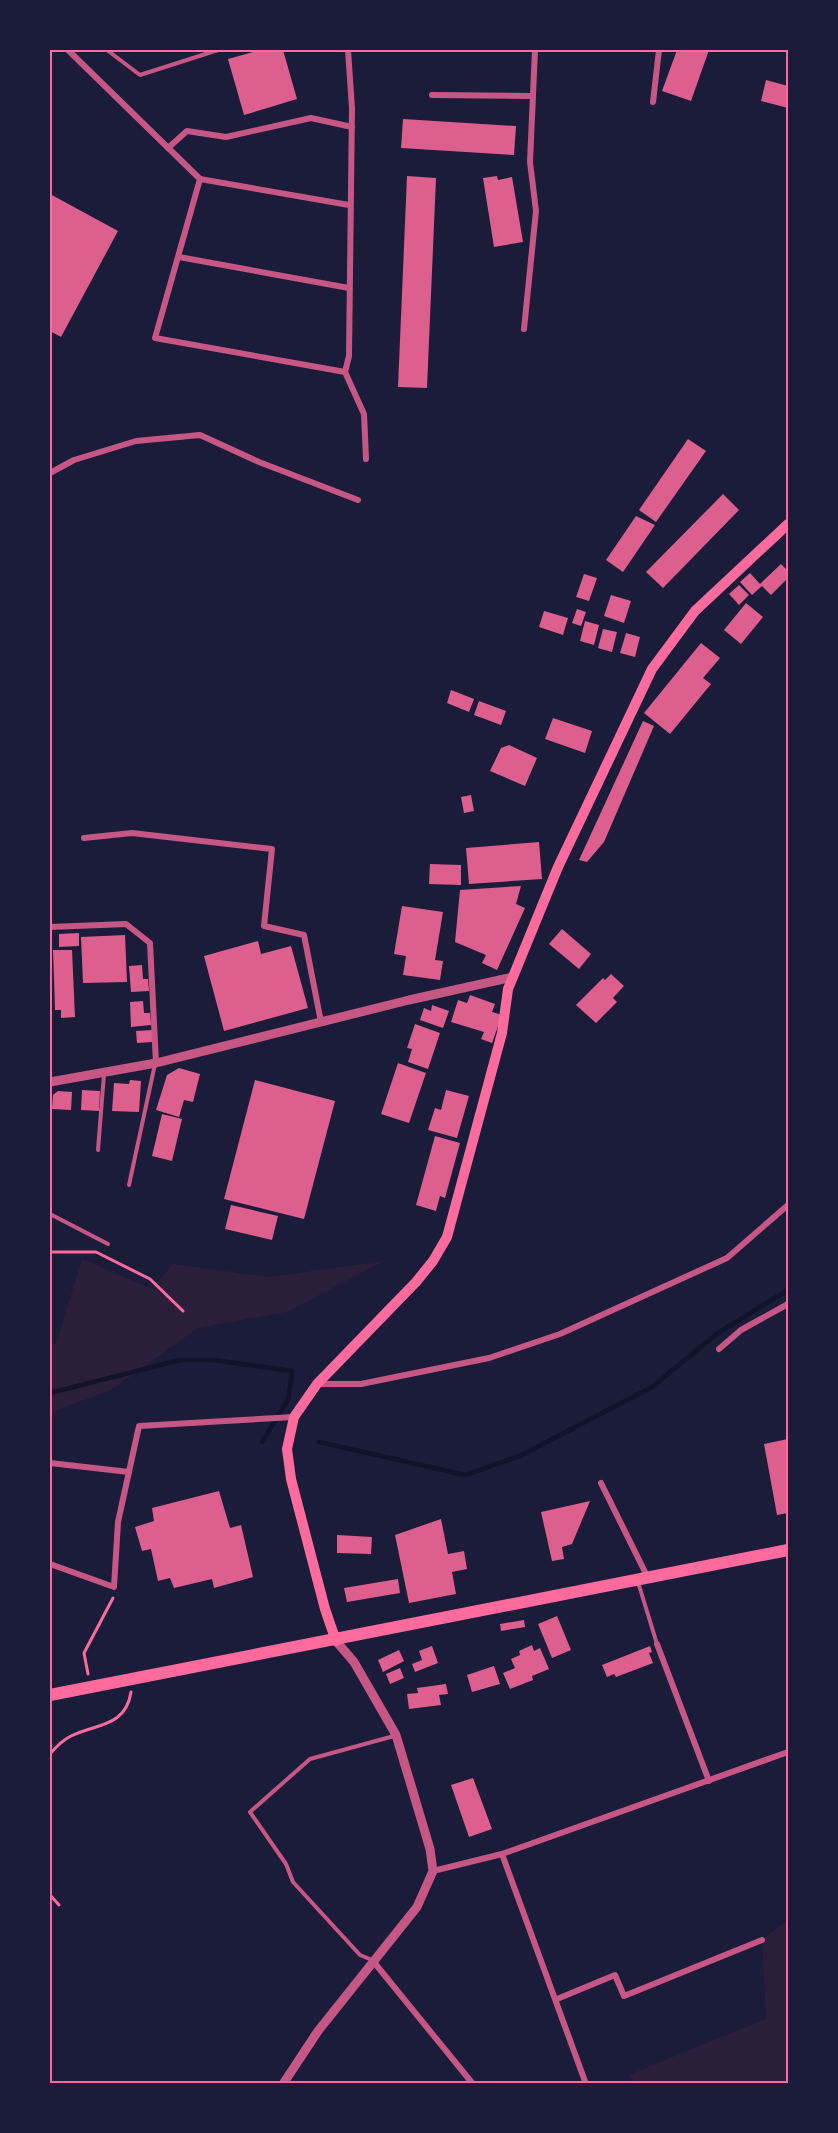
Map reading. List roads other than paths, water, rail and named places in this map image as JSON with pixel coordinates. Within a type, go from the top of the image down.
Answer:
[{"type":"main road","points":[[336,1641],[325,1610],[291,1479],[287,1449],[294,1417],[317,1384],[416,1282],[433,1261],[447,1237],[502,1033],[513,978],[558,867],[652,669],[695,611],[789,524]]},
{"type":"main road","points":[[50,1695],[336,1641],[789,1550]]},
{"type":"street","points":[[68,50],[200,179],[349,205]]},
{"type":"street","points":[[348,50],[352,127],[349,205],[349,356],[345,372],[364,414],[366,459]]},
{"type":"street","points":[[524,329],[536,211],[530,162],[535,50]]},
{"type":"street","points":[[652,102],[659,50]]},
{"type":"street","points":[[432,95],[532,96]]},
{"type":"street","points":[[168,148],[187,131],[226,137],[311,118],[352,127]]},
{"type":"street","points":[[200,179],[155,338],[345,372]]},
{"type":"street","points":[[179,256],[349,288]]},
{"type":"street","points":[[50,473],[74,460],[136,441],[200,435],[259,462],[358,500]]},
{"type":"street","points":[[84,838],[132,832],[272,849],[264,926],[303,935],[321,1022]]},
{"type":"street","points":[[50,927],[126,924],[150,943],[156,1063]]},
{"type":"street","points":[[50,1082],[156,1063],[513,978]]},
{"type":"street","points":[[317,1384],[361,1384],[477,1360],[560,1334],[727,1258],[789,1205]]},
{"type":"street","points":[[719,1348],[741,1330],[789,1304]]},
{"type":"street","points":[[50,1564],[114,1587],[118,1522],[139,1426],[294,1417]]},
{"type":"street","points":[[50,1462],[129,1472]]},
{"type":"street","points":[[601,1483],[643,1579]]},
{"type":"street","points":[[283,2084],[373,1960],[417,1907],[433,1871],[430,1848],[396,1736],[354,1662],[336,1641]]},
{"type":"street","points":[[657,1644],[709,1781]]},
{"type":"street","points":[[433,1871],[502,1854],[789,1752]]},
{"type":"street","points":[[502,1854],[557,1999],[586,2084]]},
{"type":"street","points":[[557,1999],[615,1975],[624,1996],[762,1940]]},
{"type":"street","points":[[373,1960],[473,2084]]},
{"type":"lane","points":[[107,50],[140,75],[218,50]]},
{"type":"lane","points":[[129,1185],[156,1063]]},
{"type":"lane","points":[[98,1150],[104,1073]]},
{"type":"lane","points":[[50,1214],[108,1244]]},
{"type":"lane","points":[[643,1579],[657,1644]]},
{"type":"lane","points":[[373,1960],[360,1955],[293,1882],[286,1864],[250,1812],[310,1759],[396,1736]]},
{"type":"waterway","points":[[319,1442],[465,1475],[520,1456],[652,1387],[718,1333],[788,1290]]},
{"type":"waterway","points":[[50,1393],[180,1360],[214,1360],[292,1371],[288,1400],[262,1442]]}]
